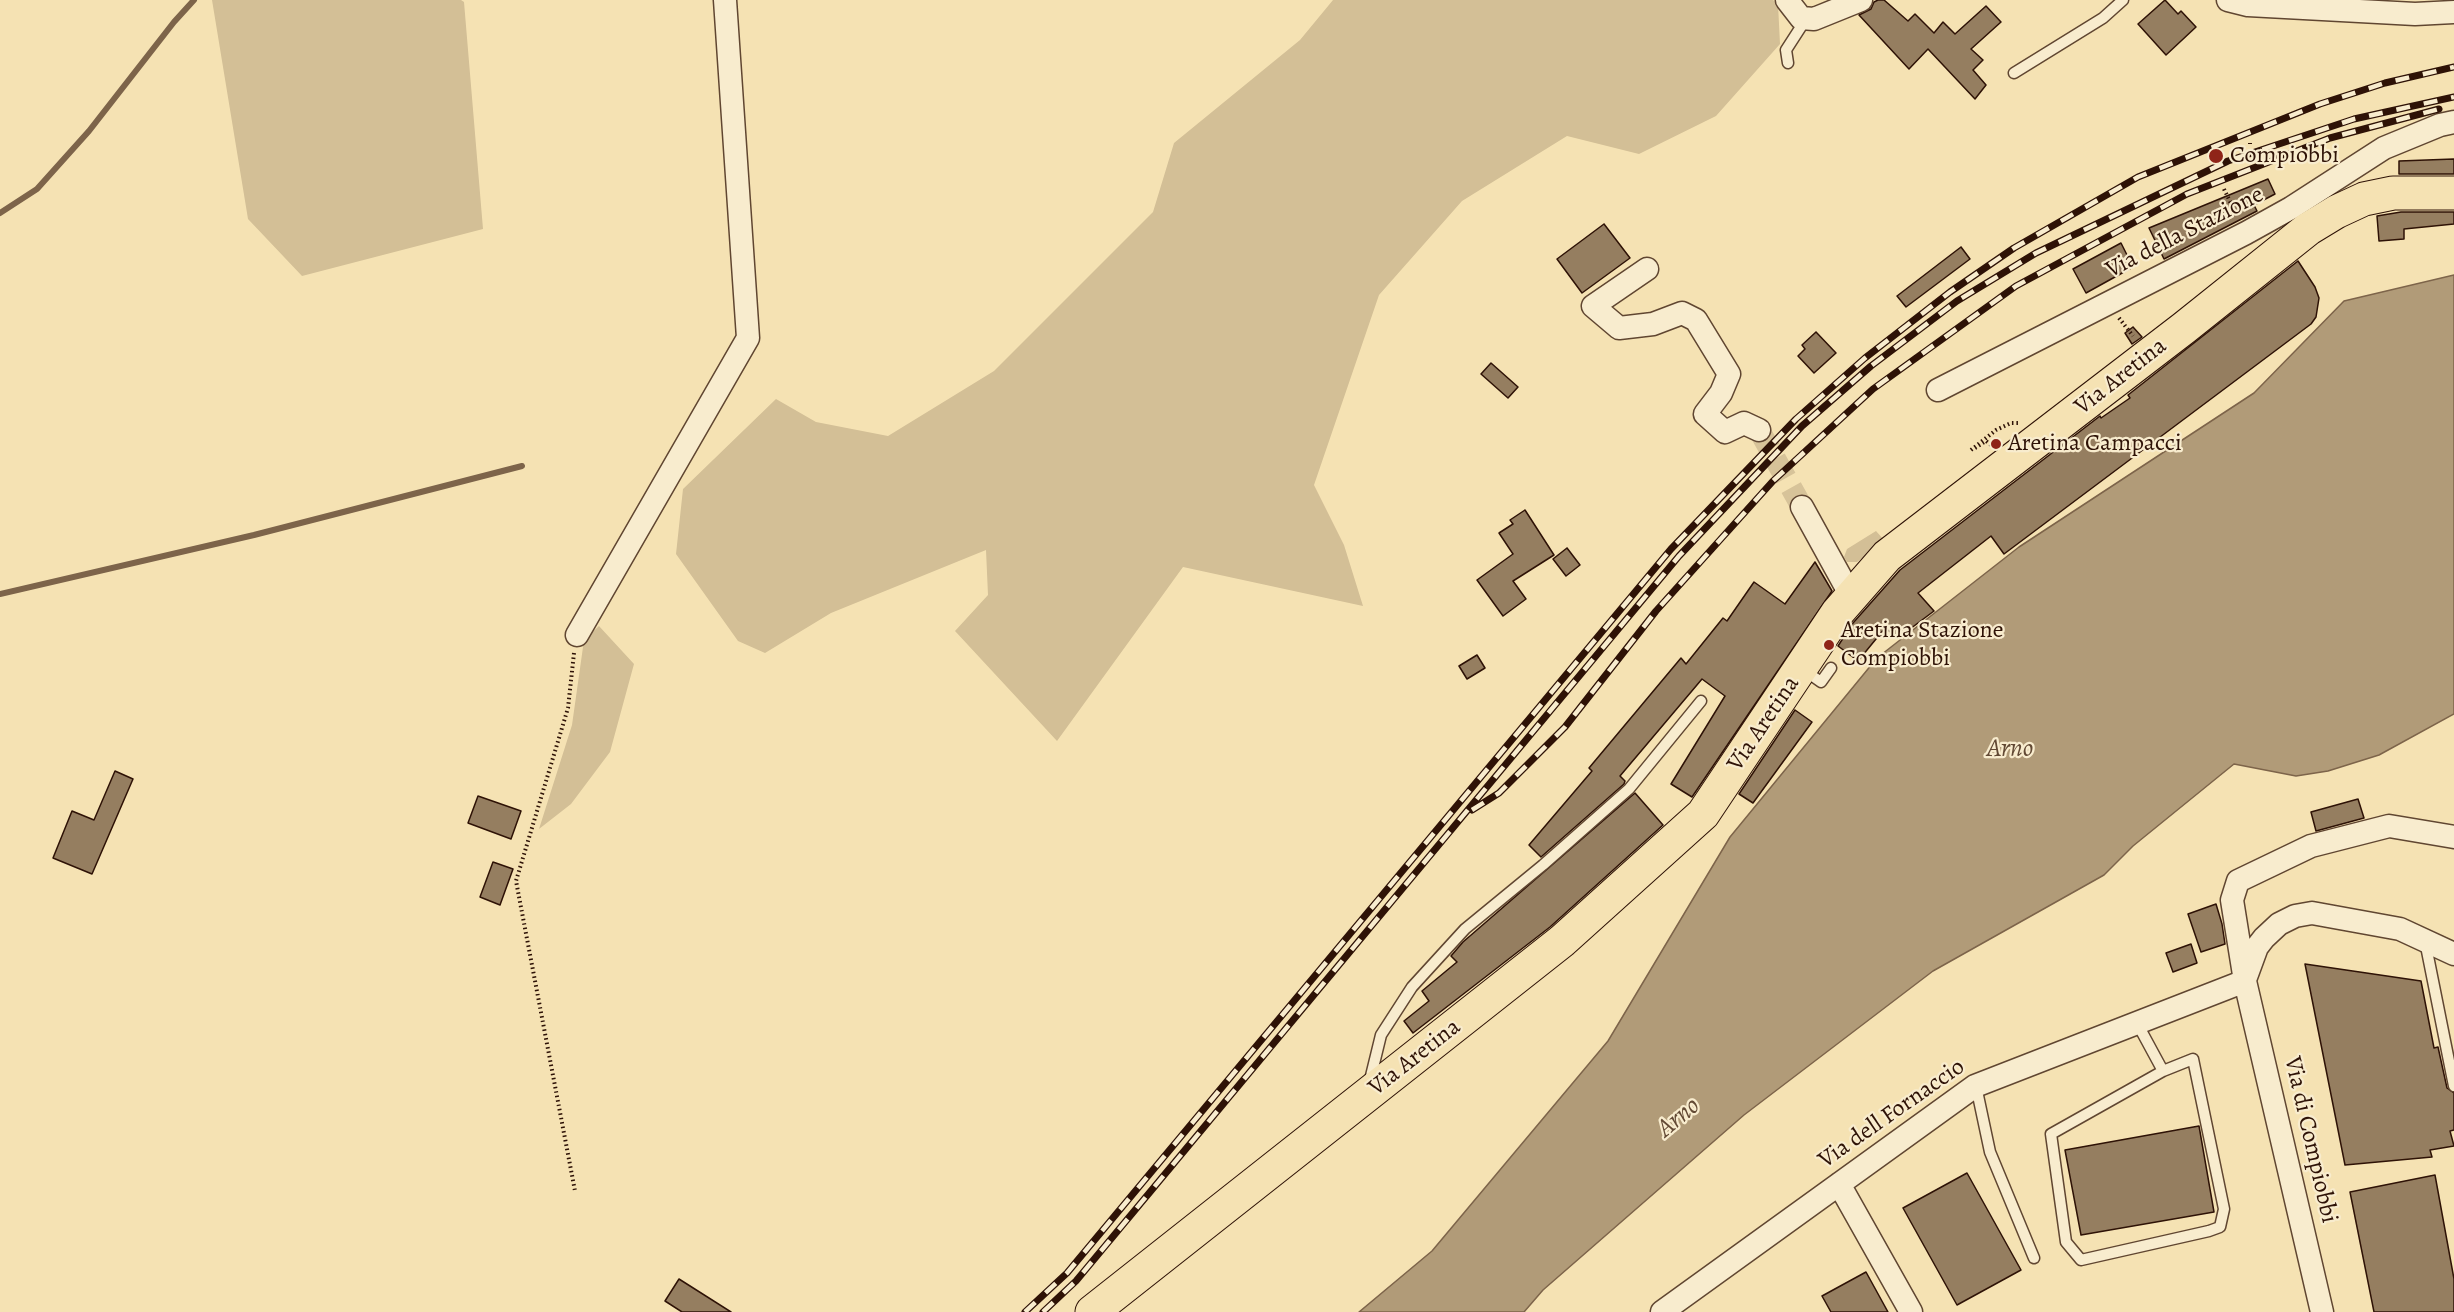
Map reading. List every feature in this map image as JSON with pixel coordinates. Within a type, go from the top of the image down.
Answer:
[{"type":"main road","name":"Via Aretina","points":[[1092,1312],[1562,941],[1703,814],[1719,804],[1816,668],[1851,596],[1887,556],[2175,335],[2308,229],[2364,199],[2393,193],[2454,193]]},
{"type":"street","points":[[577,634],[748,338],[725,0]]},
{"type":"street","points":[[1787,0],[1802,18],[1814,19],[1861,0]]},
{"type":"street","points":[[2228,0],[2248,5],[2415,14],[2454,12]]},
{"type":"street","name":"Via della Stazione","points":[[1938,390],[2246,233],[2291,208],[2384,148],[2454,122]]},
{"type":"street","points":[[1647,268],[1593,306],[1619,328],[1653,324],[1682,313],[1696,320],[1729,374],[1721,393],[1705,414],[1725,432],[1744,423],[1759,430]]},
{"type":"street","points":[[1802,507],[1851,596]]},
{"type":"street","name":"Via di Compiobbi","points":[[2322,1312],[2245,981],[2232,900],[2238,881],[2311,846],[2389,826],[2454,837]]},
{"type":"street","points":[[2245,981],[2257,947],[2279,924],[2295,916],[2312,913],[2400,930],[2454,954]]},
{"type":"street","name":"Via dell Fornaccio","points":[[1662,1312],[1976,1086],[2245,981]]},
{"type":"street","points":[[1839,1184],[1911,1312]]},
{"type":"lane","points":[[2014,73],[2103,18],[2123,0]]},
{"type":"lane","points":[[1788,63],[1786,50],[1806,18]]},
{"type":"lane","points":[[1367,1095],[1381,1035],[1412,987],[1465,928],[1544,865],[1629,789],[1701,701]]},
{"type":"lane","points":[[2425,941],[2454,1086]]},
{"type":"lane","points":[[2137,1023],[2163,1071]]},
{"type":"lane","points":[[2193,1059],[2224,1209],[2220,1227],[2081,1260],[2066,1242],[2051,1134],[2163,1071],[2193,1059]]},
{"type":"lane","points":[[1976,1086],[1990,1152],[2034,1258]]},
{"type":"path","points":[[2224,189],[2246,233]]},
{"type":"path","points":[[2122,322],[2133,337]]},
{"type":"path","points":[[1986,441],[1971,450],[1996,430],[2011,423],[2022,423]]},
{"type":"path","points":[[574,1191],[516,881],[568,708],[577,634]]},
{"type":"shaded area","points":[[212,0],[461,0],[464,2],[483,229],[302,276],[248,219]]},
{"type":"shaded area","points":[[1333,0],[1773,0],[1778,4],[1780,44],[1716,116],[1639,154],[1567,136],[1462,201],[1379,295],[1314,485],[1344,545],[1363,606],[1183,567],[1057,741],[955,631],[988,595],[986,550],[831,613],[765,653],[738,641],[676,554],[683,489],[776,399],[816,422],[888,436],[994,371],[1153,212],[1174,143],[1300,40]]},
{"type":"shaded area","points":[[1876,531],[1885,541],[1857,562],[1847,562],[1844,557],[1847,549]]},
{"type":"shaded area","points":[[599,626],[634,664],[610,752],[571,804],[539,829],[572,725],[584,640]]},
{"type":"water","name":"Arno","points":[[2454,275],[2454,714],[2379,755],[2328,771],[2296,776],[2234,764],[2133,846],[2104,875],[1933,971],[1744,1115],[1543,1290],[1524,1312],[1359,1312],[1432,1251],[1608,1041],[1730,837],[1877,658],[2019,547],[2254,393],[2344,301]]},
{"type":"building","points":[[1884,0],[1908,21],[1915,14],[1934,33],[1943,22],[1955,34],[1986,6],[2001,22],[1971,49],[1983,60],[1973,70],[1986,85],[1975,99],[1928,49],[1909,69],[1859,15],[1871,9],[1874,2]]},
{"type":"building","points":[[2165,0],[2178,14],[2181,11],[2196,27],[2166,55],[2138,24]]},
{"type":"building","points":[[2454,159],[2454,174],[2399,174],[2399,161]]},
{"type":"building","name":"Compiobbi","points":[[2268,179],[2275,194],[2254,205],[2257,211],[2164,259],[2149,228]]},
{"type":"building","points":[[2401,212],[2454,212],[2454,224],[2404,229],[2404,239],[2379,241],[2377,216]]},
{"type":"building","points":[[1604,224],[1630,258],[1582,293],[1557,259]]},
{"type":"building","points":[[2121,243],[2133,267],[2086,293],[2073,269]]},
{"type":"building","points":[[1961,247],[1970,259],[1906,307],[1897,296]]},
{"type":"building","points":[[2298,261],[2315,287],[2319,298],[2316,317],[2311,324],[2004,554],[1991,536],[1918,593],[1934,611],[1898,638],[1885,628],[1858,661],[1838,646],[1853,623],[1900,570],[2100,416],[2101,418],[2130,398],[2128,395]]},
{"type":"building","points":[[2133,327],[2142,337],[2132,344],[2125,333]]},
{"type":"building","points":[[1816,332],[1836,353],[1814,373],[1798,356],[1805,349],[1802,345]]},
{"type":"building","points":[[1491,363],[1518,387],[1508,398],[1481,374]]},
{"type":"building","points":[[1525,510],[1554,555],[1513,581],[1526,599],[1503,616],[1477,580],[1513,554],[1499,533],[1513,524],[1510,520]]},
{"type":"building","points":[[1567,548],[1580,565],[1566,576],[1553,559]]},
{"type":"building","points":[[1815,562],[1832,591],[1692,797],[1671,784],[1725,696],[1702,679],[1620,776],[1625,781],[1624,784],[1541,857],[1529,845],[1592,771],[1589,768],[1681,658],[1686,664],[1723,618],[1727,621],[1754,582],[1785,604]]},
{"type":"building","points":[[1477,655],[1485,668],[1467,679],[1459,666]]},
{"type":"building","points":[[1795,710],[1812,722],[1753,803],[1739,794]]},
{"type":"building","points":[[115,771],[133,779],[92,874],[53,858],[72,811],[94,820]]},
{"type":"building","points":[[1635,793],[1663,825],[1550,927],[1413,1033],[1404,1021],[1429,1001],[1422,991],[1457,962],[1451,956],[1463,942]]},
{"type":"building","points":[[478,796],[521,811],[511,839],[468,823]]},
{"type":"building","points":[[2358,799],[2364,818],[2316,831],[2311,812]]},
{"type":"building","points":[[493,862],[513,869],[500,905],[480,897]]},
{"type":"building","points":[[2216,904],[2225,944],[2201,952],[2188,914]]},
{"type":"building","points":[[2191,944],[2197,963],[2173,972],[2166,953]]},
{"type":"building","points":[[2305,964],[2421,981],[2434,1048],[2438,1047],[2447,1088],[2454,1093],[2454,1130],[2450,1131],[2454,1146],[2430,1150],[2432,1157],[2345,1165]]},
{"type":"building","points":[[2199,1126],[2214,1212],[2081,1235],[2065,1150]]},
{"type":"building","points":[[1967,1173],[2021,1270],[1957,1305],[1903,1208]]},
{"type":"building","points":[[2435,1175],[2454,1279],[2454,1312],[2374,1312],[2350,1192]]},
{"type":"building","points":[[1866,1272],[1888,1312],[1831,1312],[1822,1296]]},
{"type":"building","points":[[679,1279],[731,1312],[682,1312],[665,1301]]},
{"type":"waterway","points":[[0,213],[37,189],[89,131],[174,22],[194,0]]},
{"type":"waterway","points":[[0,594],[254,535],[522,466]]},
{"type":"tunnel","points":[[1759,430],[1802,507]]},
{"type":"railway","points":[[1025,1312],[1067,1273],[1671,549],[1796,419],[1865,358],[1950,292],[2014,248],[2138,177],[2320,104],[2385,83],[2454,67]]},
{"type":"railway","points":[[1043,1312],[1076,1281],[1679,556],[1802,426],[1871,366],[1957,301],[2036,253],[2228,161],[2354,119],[2454,97]]},
{"type":"railway","points":[[1472,810],[1499,793],[1565,727],[1656,611],[1773,481],[1873,389],[2016,286],[2187,194],[2330,138],[2439,109]]},
{"type":"place","name":"Compiobbi","points":[[2216,156]]},
{"type":"place","name":"Aretina Campacci","points":[[1996,444]]},
{"type":"place","name":"Aretina Stazione Compiobbi","points":[[1829,645]]}]
